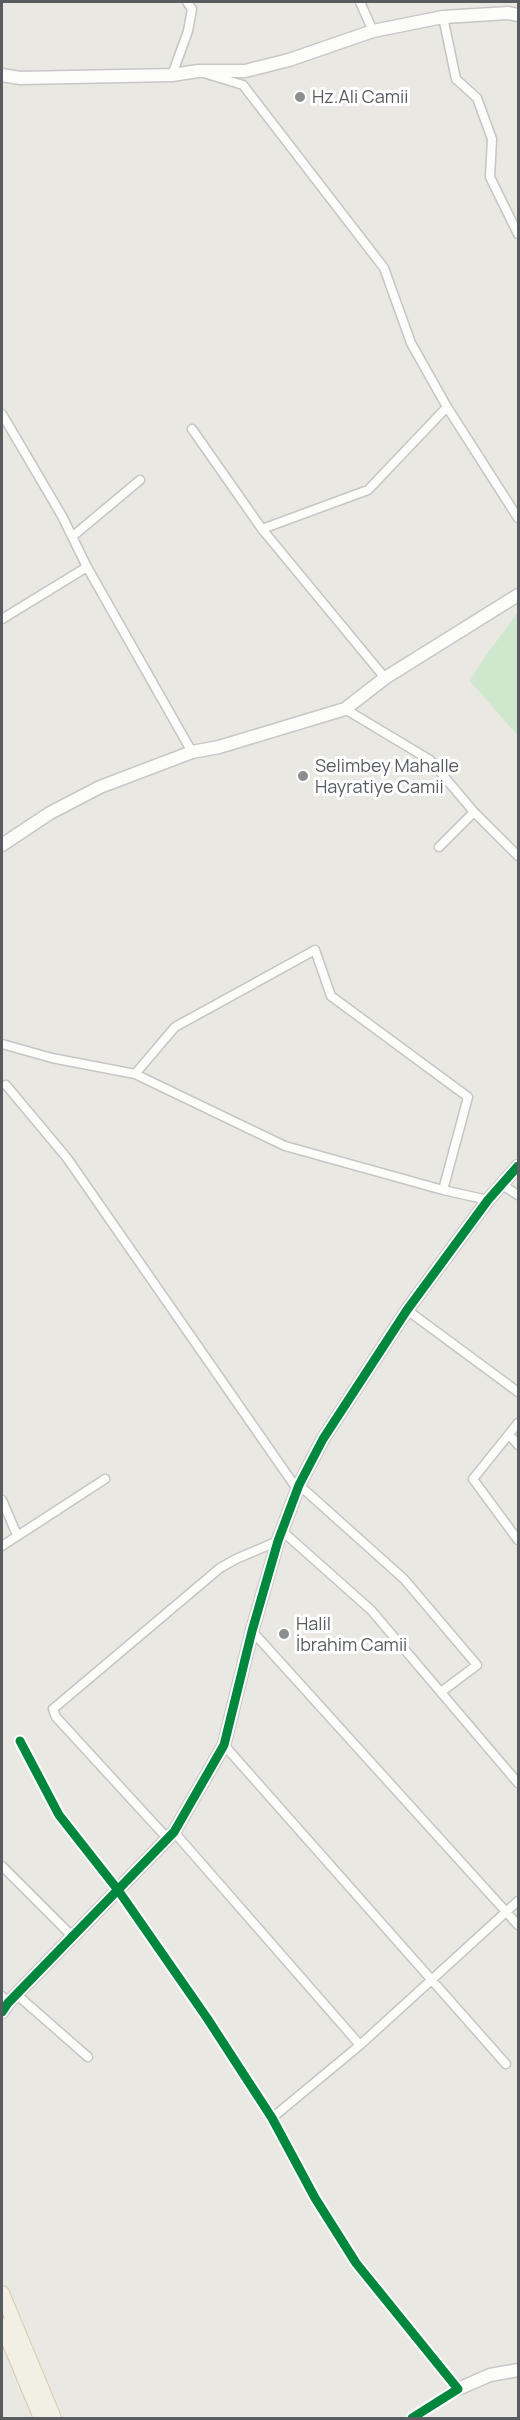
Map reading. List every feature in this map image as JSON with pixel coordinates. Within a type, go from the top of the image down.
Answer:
[{"type":"main road","points":[[2,2293],[54,2418]]},
{"type":"main road","points":[[2,2325],[41,2418]]},
{"type":"street","points":[[172,75],[188,31],[192,9],[187,2]]},
{"type":"street","points":[[360,2],[373,31]]},
{"type":"street","points":[[2,75],[20,78],[245,71],[289,60],[373,31],[443,17],[509,13],[519,15]]},
{"type":"street","points":[[443,17],[456,79],[477,98],[492,140],[490,177],[519,234]]},
{"type":"street","points":[[198,71],[243,85],[378,259],[384,268],[411,343],[447,407],[519,518]]},
{"type":"street","points":[[262,529],[369,490],[447,407]]},
{"type":"street","points":[[2,414],[73,536],[87,567],[192,752]]},
{"type":"street","points":[[192,429],[262,529],[385,678]]},
{"type":"street","points":[[73,536],[140,480]]},
{"type":"street","points":[[2,620],[87,567]]},
{"type":"street","points":[[2,844],[50,813],[100,787],[192,752],[219,747],[345,709],[385,678],[519,595]]},
{"type":"street","points":[[345,709],[429,760],[474,812],[519,856]]},
{"type":"street","points":[[439,847],[474,812]]},
{"type":"street","points":[[135,1074],[175,1027],[315,950],[331,996],[468,1097],[443,1190]]},
{"type":"street","points":[[2,1044],[52,1058],[135,1074],[285,1146],[443,1190],[488,1200]]},
{"type":"street","points":[[6,1085],[67,1158],[298,1487],[404,1580],[477,1665],[441,1692]]},
{"type":"street","points":[[88,2057],[7,2001],[73,1937],[171,1835],[224,1745],[252,1631],[279,1536],[298,1487],[323,1439],[407,1310],[488,1200],[519,1166]]},
{"type":"street","points":[[502,1185],[519,1195]]},
{"type":"street","points":[[407,1310],[519,1392]]},
{"type":"street","points":[[519,1423],[473,1479],[519,1540]]},
{"type":"street","points":[[509,1434],[519,1445]]},
{"type":"street","points":[[2,1546],[105,1479]]},
{"type":"street","points":[[2,1500],[17,1535]]},
{"type":"street","points":[[279,1536],[372,1610],[519,1783]]},
{"type":"street","points":[[279,1536],[220,1568],[53,1709],[56,1717],[171,1835],[360,2045]]},
{"type":"street","points":[[252,1631],[519,1925]]},
{"type":"street","points":[[20,1741],[59,1815],[118,1890],[207,2018],[272,2118],[315,2198],[356,2263],[458,2389]]},
{"type":"street","points":[[224,1745],[506,2064]]},
{"type":"street","points":[[2,1866],[73,1937]]},
{"type":"street","points":[[272,2118],[433,1981],[519,1901]]},
{"type":"street","points":[[412,2418],[458,2389],[490,2375],[519,2370]]},
{"type":"green space","points":[[518,612],[518,736],[470,681]]},
{"type":"cycle path","points":[[2,2012],[8,2003],[174,1832],[224,1745],[252,1631],[278,1541],[299,1485],[323,1439],[407,1310],[488,1200],[518,1166]]},
{"type":"cycle path","points":[[20,1741],[59,1815],[118,1890],[207,2018],[272,2118],[315,2198],[356,2263],[458,2389],[412,2418]]},
{"type":"place","name":"Hz.Ali Camii","points":[[300,97]]},
{"type":"place","name":"Selimbey Mahalle Hayratiye Camii","points":[[303,776]]},
{"type":"place","name":"Halil İbrahim Camii","points":[[284,1634]]}]
